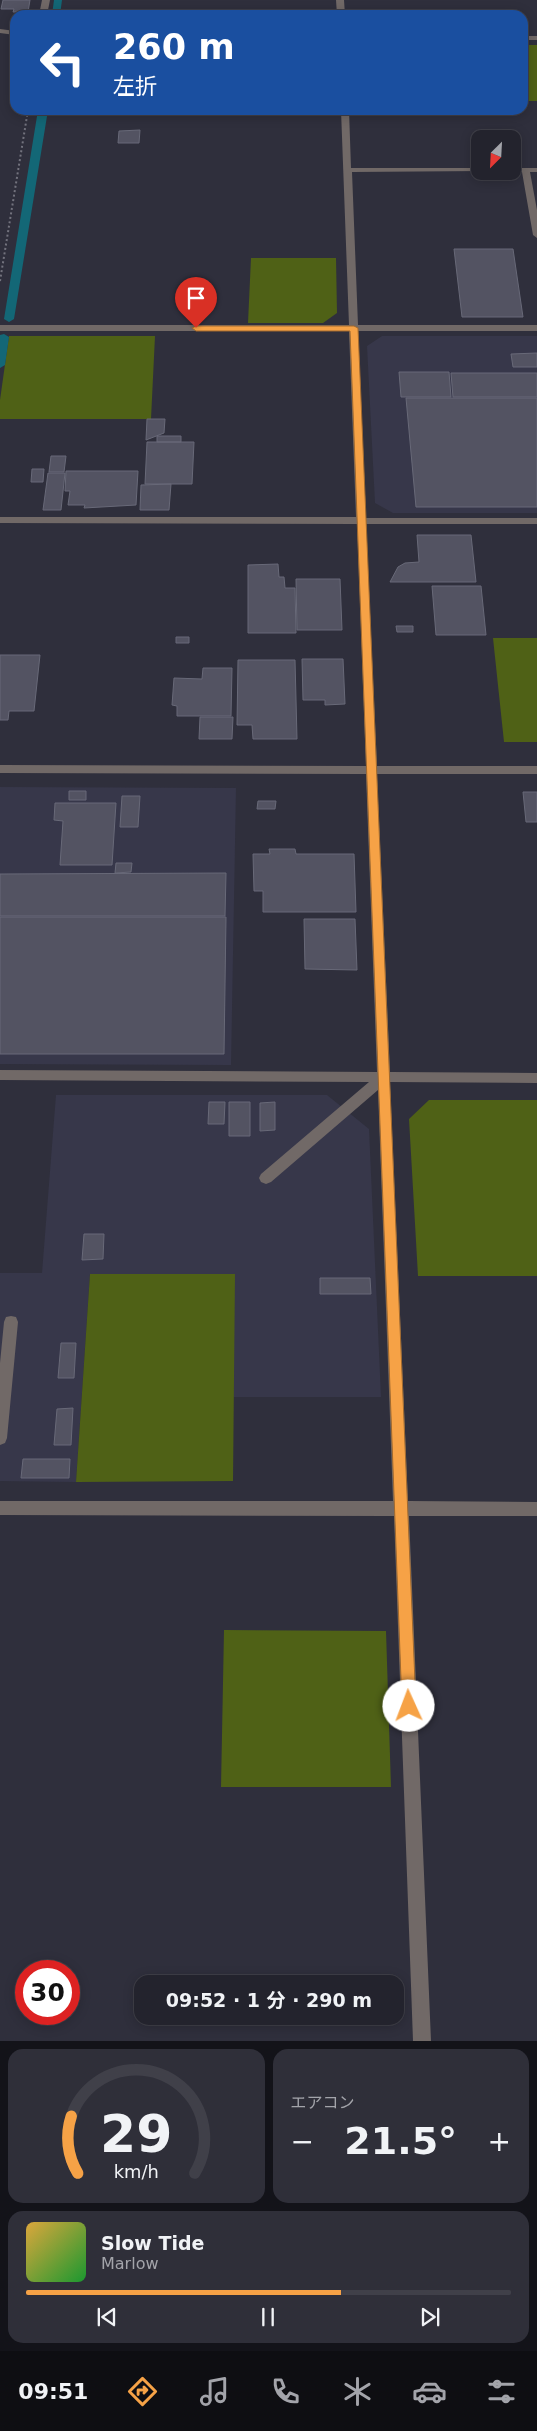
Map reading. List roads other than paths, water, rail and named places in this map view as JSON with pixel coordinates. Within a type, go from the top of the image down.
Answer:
[{"type":"street","points":[[345,115],[422,2041]]},
{"type":"street","points":[[348,170],[471,170]]},
{"type":"street","points":[[521,170],[537,170]]},
{"type":"street","points":[[526,170],[537,235]]},
{"type":"street","points":[[0,328],[537,328]]},
{"type":"street","points":[[0,520],[537,521]]},
{"type":"street","points":[[0,769],[537,770]]},
{"type":"street","points":[[0,1076],[537,1078]]},
{"type":"street","points":[[266,1178],[384,1077]]},
{"type":"street","points":[[0,1438],[11,1322]]},
{"type":"street","points":[[0,1508],[537,1510]]},
{"type":"waterway","points":[[57,10],[58,0]]},
{"type":"waterway","points":[[9,319],[42,115]]},
{"type":"waterway","points":[[0,365],[4,337]]}]
